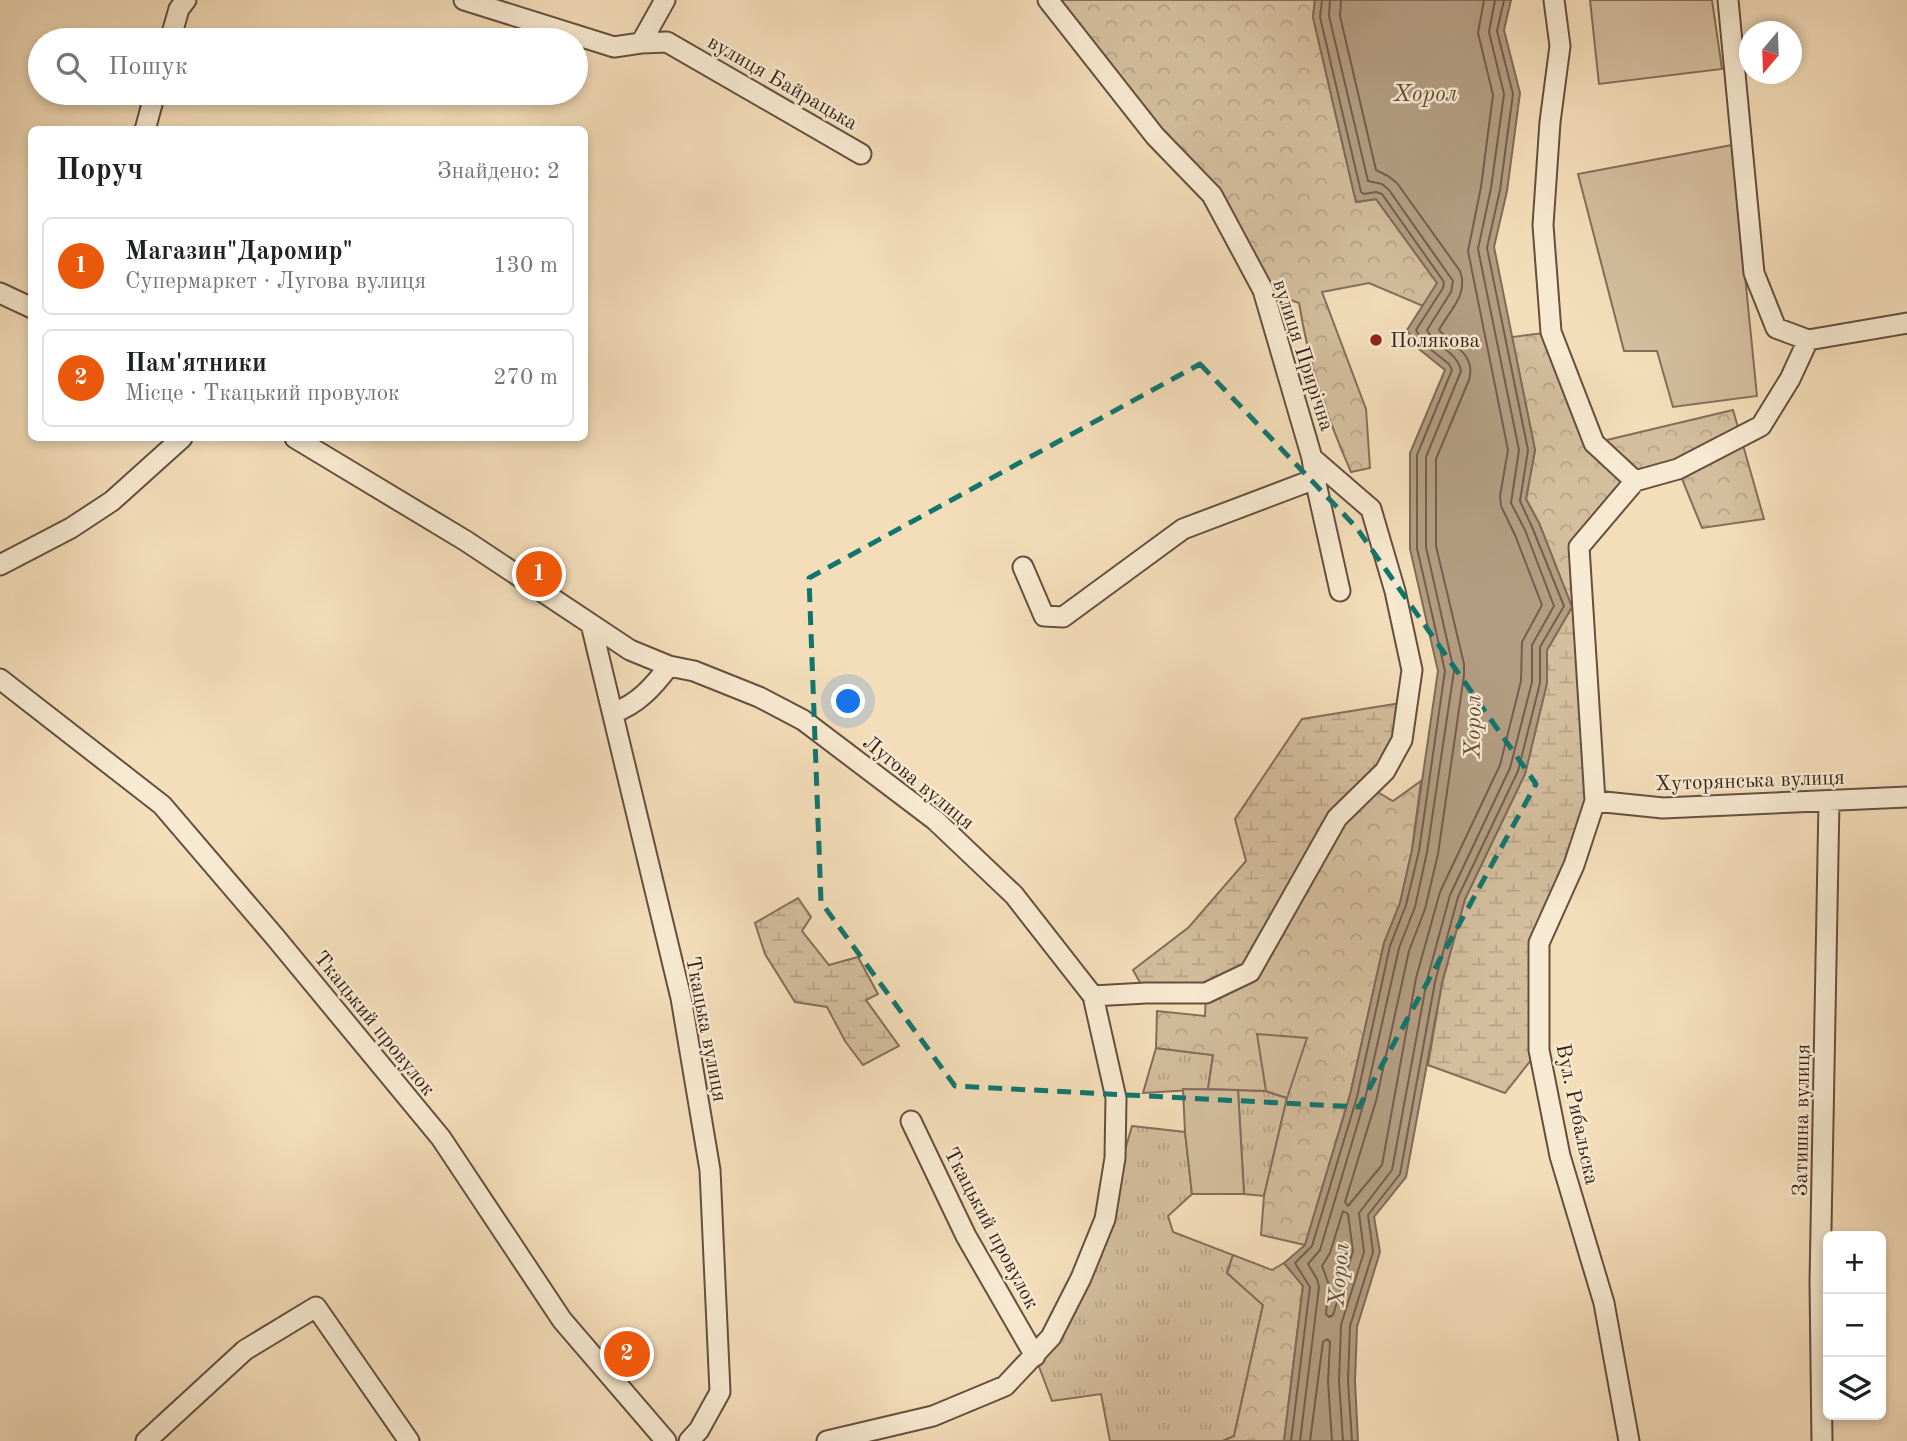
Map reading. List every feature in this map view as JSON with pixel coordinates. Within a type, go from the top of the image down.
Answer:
[{"type":"street","points":[[173,28],[179,9],[186,0]]},
{"type":"street","name":"вулиця Байрацька","points":[[464,0],[553,28]]},
{"type":"street","points":[[641,43],[665,0]]},
{"type":"street","name":"вулиця Прирічна","points":[[1048,0],[1155,136],[1212,195],[1263,290],[1312,458],[1371,509],[1395,590],[1412,670],[1402,740],[1385,771],[1337,818],[1250,972],[1206,993],[1146,992],[1093,996]]},
{"type":"street","points":[[1554,0],[1560,46],[1550,122],[1543,225],[1551,332],[1594,443],[1635,481]]},
{"type":"street","points":[[1728,0],[1754,273],[1776,328],[1808,340],[1907,323]]},
{"type":"street","name":"вулиця Байрацька","points":[[588,39],[614,47],[667,42],[861,154]]},
{"type":"street","points":[[146,126],[152,105]]},
{"type":"street","points":[[0,293],[28,306]]},
{"type":"street","points":[[1595,801],[1579,547],[1635,481],[1678,469],[1761,426],[1790,379],[1808,340]]},
{"type":"street","points":[[0,565],[71,528],[112,501],[179,441]]},
{"type":"street","name":"Лугова вулиця","points":[[300,441],[466,541],[630,650],[669,666],[694,671],[733,686],[803,720],[935,820],[1014,895],[1093,996],[1116,1098],[1115,1158],[1105,1219],[1081,1278],[1051,1337],[1035,1356]]},
{"type":"street","points":[[1312,458],[1340,591]]},
{"type":"street","points":[[1023,567],[1044,616],[1063,617],[1183,529],[1315,479]]},
{"type":"street","name":"Ткацька вулиця","points":[[592,624],[681,999],[710,1170],[720,1392],[699,1430],[689,1441]]},
{"type":"street","points":[[613,713],[631,706],[652,688],[669,666]]},
{"type":"street","name":"Ткацький провулок","points":[[0,679],[162,805],[441,1138],[562,1320],[666,1441]]},
{"type":"street","name":"Хуторянська вулиця","points":[[1595,801],[1663,808],[1907,797]]},
{"type":"street","name":"Вул. Рибальска","points":[[1595,801],[1574,865],[1539,943],[1539,1050],[1560,1156],[1604,1303],[1629,1441]]},
{"type":"street","name":"Затишна вулиця","points":[[1822,1441],[1820,1282],[1829,801]]},
{"type":"street","name":"Ткацький провулок","points":[[911,1121],[966,1236],[1035,1356]]},
{"type":"street","points":[[146,1441],[245,1350],[316,1307],[410,1441]]},
{"type":"street","points":[[835,1440],[933,1416],[1005,1386],[1035,1356]]},
{"type":"highlighted area","points":[[1200,364],[1356,527],[1536,784],[1359,1107],[955,1086],[821,902],[809,578]]},
{"type":"green space","points":[[1048,0],[1315,0],[1313,17],[1356,202],[1376,199],[1438,284],[1423,306],[1369,283],[1322,292],[1366,409],[1370,468],[1351,472],[1319,389],[1299,303],[1263,290],[1212,195]]},
{"type":"green space","points":[[1590,0],[1712,0],[1722,69],[1599,84]]},
{"type":"green space","points":[[1732,145],[1757,396],[1673,407],[1657,351],[1624,351],[1578,174]]},
{"type":"green space","points":[[1551,332],[1594,443],[1733,410],[1764,519],[1702,528],[1678,469],[1635,481],[1579,547],[1583,608],[1572,607],[1539,523],[1526,499],[1535,450],[1512,337]]},
{"type":"green space","points":[[1572,607],[1583,608],[1591,801],[1539,943],[1539,1050],[1505,1093],[1428,1065],[1442,983],[1465,899],[1525,774],[1547,683],[1547,650]]},
{"type":"green space","points":[[1407,702],[1402,740],[1337,818],[1250,972],[1206,993],[1146,993],[1133,970],[1189,927],[1246,861],[1235,819],[1302,719]]},
{"type":"green space","points":[[1421,781],[1412,850],[1400,903],[1384,943],[1350,1095],[1305,1245],[1261,1235],[1264,1196],[1287,1098],[1266,1091],[1208,1089],[1213,1055],[1156,1048],[1157,1011],[1205,1016],[1206,993],[1337,818],[1369,787],[1393,801]]},
{"type":"green space","points":[[798,898],[811,917],[802,931],[829,965],[858,957],[878,994],[866,1000],[899,1046],[863,1065],[845,1041],[827,1007],[795,1002],[765,954],[755,923]]},
{"type":"green space","points":[[1257,1034],[1307,1038],[1287,1098],[1266,1091]]},
{"type":"green space","points":[[1156,1048],[1213,1055],[1208,1089],[1143,1093]]},
{"type":"green space","points":[[1183,1089],[1238,1090],[1244,1194],[1192,1194]]},
{"type":"green space","points":[[1238,1090],[1266,1091],[1287,1098],[1264,1196],[1244,1194]]},
{"type":"green space","points":[[1132,1126],[1185,1132],[1192,1194],[1168,1216],[1173,1232],[1233,1255],[1227,1273],[1263,1305],[1234,1436],[1223,1441],[1110,1441],[1101,1394],[1052,1401],[1035,1356],[1105,1219]]},
{"type":"green space","points":[[1233,1255],[1272,1270],[1284,1263],[1303,1285],[1284,1441],[1223,1441],[1234,1436],[1263,1305],[1227,1273]]},
{"type":"water","name":"Хорол","points":[[1315,0],[1511,0],[1504,30],[1520,93],[1507,191],[1494,247],[1535,450],[1526,499],[1539,523],[1572,607],[1547,650],[1547,683],[1525,774],[1465,899],[1442,983],[1406,1177],[1374,1217],[1380,1252],[1357,1327],[1355,1381],[1358,1441],[1284,1441],[1303,1286],[1284,1263],[1305,1245],[1350,1095],[1384,943],[1400,903],[1412,850],[1438,671],[1410,549],[1410,453],[1445,370],[1419,349],[1407,330],[1437,283],[1376,199],[1356,202],[1313,17]]},
{"type":"place","name":"Полякова","points":[[1376,340]]},
{"type":"place","name":"Магазин\"Даромир\"","points":[[539,574]]},
{"type":"place","name":"Пам'ятники","points":[[627,1354]]}]
